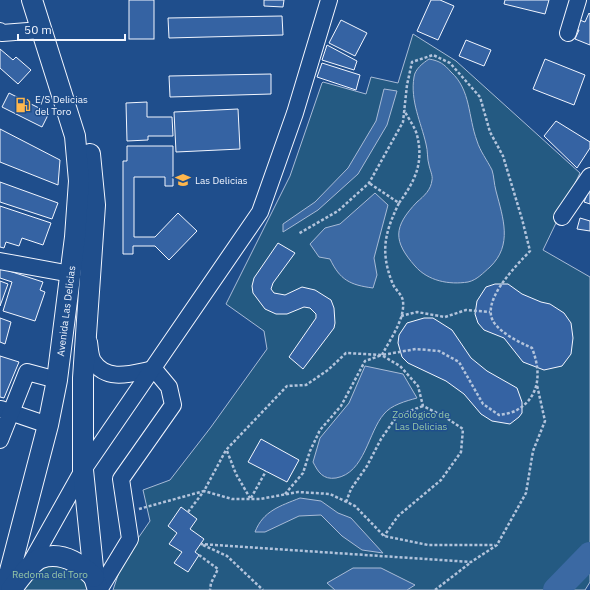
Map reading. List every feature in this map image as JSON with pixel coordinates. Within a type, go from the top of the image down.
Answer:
[{"type":"main road","name":"Avenida Las Delicias","points":[[5,590],[48,425],[57,380],[76,237],[79,181],[75,136],[32,0]]},
{"type":"main road","name":"Avenida Las Delicias","points":[[41,30],[89,141],[96,205],[84,378],[84,470],[97,586]]},
{"type":"main road","points":[[11,590],[25,572],[40,558],[63,556],[82,565],[97,586]]},
{"type":"street","points":[[25,572],[84,470],[260,212],[295,113],[329,0]]},
{"type":"street","points":[[568,33],[578,0]]},
{"type":"street","points":[[1,33],[41,30]]},
{"type":"street","points":[[562,217],[590,176]]},
{"type":"street","points":[[0,261],[71,274]]},
{"type":"street","points":[[87,329],[93,360],[105,373],[122,376],[154,369]]},
{"type":"street","points":[[97,586],[130,539],[121,479],[173,405],[169,387],[154,369]]},
{"type":"street","points":[[0,440],[5,411],[27,372],[57,380]]},
{"type":"street","points":[[5,411],[48,425]]},
{"type":"path","points":[[298,234],[338,212],[368,184],[403,122],[407,85],[412,62],[433,55],[450,63],[480,97],[490,132],[502,156],[522,219],[530,251],[501,285],[494,296],[490,312],[494,323],[501,330],[532,348],[538,363],[537,385],[545,421],[533,451],[526,493],[497,545],[470,562],[435,590]]},
{"type":"path","points":[[382,355],[402,316],[403,300],[392,285],[384,260],[388,225],[399,203],[413,184],[419,164],[417,135],[404,110]]},
{"type":"path","points":[[368,184],[399,203]]},
{"type":"path","points":[[402,316],[417,312],[445,317],[466,310],[490,312]]},
{"type":"path","points":[[285,494],[303,474],[310,451],[320,430],[341,406],[366,361],[382,355],[416,349],[439,350],[459,362],[483,404],[499,415],[516,411],[532,399],[537,385]]},
{"type":"path","points":[[188,512],[204,491],[226,450],[287,386],[306,385],[328,370],[346,353],[382,355],[400,366],[418,386],[423,406]]},
{"type":"path","points":[[346,502],[380,439],[396,416],[423,406],[464,429],[461,452],[441,480],[398,516],[384,536]]},
{"type":"path","points":[[226,450],[236,474],[250,499]]},
{"type":"path","points":[[250,499],[266,471]]},
{"type":"path","points":[[126,513],[204,491],[232,499],[250,499],[298,492],[330,494],[355,506],[384,536],[428,545],[497,545]]},
{"type":"path","points":[[263,590],[227,556],[200,544],[470,562]]},
{"type":"path","points":[[199,555],[218,569],[211,583],[210,590]]},
{"type":"green space","name":"Zoológico de Las Delicias","points":[[413,34],[456,61],[580,173],[543,250],[590,277],[590,582],[585,590],[113,590],[123,560],[150,521],[143,490],[170,480],[211,427],[267,349],[264,331],[226,304],[290,176],[322,83],[323,82],[366,94],[371,77],[398,83]]},
{"type":"green space","name":"Redoma del Toro","points":[[63,556],[98,590],[11,590],[25,572]]},
{"type":"shaded area","points":[[429,59],[444,65],[457,79],[466,95],[478,145],[492,170],[503,221],[504,240],[502,250],[497,259],[480,276],[468,282],[454,283],[439,281],[426,275],[415,266],[408,257],[400,241],[399,234],[403,219],[427,192],[432,180],[427,147],[413,94],[414,77],[416,71]]},
{"type":"shaded area","points":[[384,89],[397,91],[387,125],[358,174],[318,210],[283,232],[283,224],[315,202],[348,168],[376,121]]},
{"type":"shaded area","points":[[375,193],[388,205],[374,258],[377,275],[373,288],[352,283],[342,277],[330,259],[319,257],[310,244],[325,228],[340,224]]},
{"type":"shaded area","points":[[365,366],[403,374],[417,398],[408,400],[387,411],[374,431],[360,460],[353,468],[346,475],[336,478],[328,478],[319,472],[313,462],[320,438],[349,403]]},
{"type":"shaded area","points":[[300,498],[321,501],[338,513],[351,518],[383,553],[362,550],[342,536],[321,515],[299,516],[265,532],[255,532],[258,525],[267,514]]},
{"type":"shaded area","points":[[353,568],[381,568],[415,585],[407,590],[335,590],[327,583]]},
{"type":"building","points":[[129,0],[154,0],[154,39],[129,39]]},
{"type":"building","points":[[264,0],[284,0],[283,7],[264,6]]},
{"type":"building","points":[[431,0],[440,0],[454,6],[438,40],[417,31]]},
{"type":"building","points":[[505,0],[549,0],[545,14],[504,4]]},
{"type":"building","points":[[589,13],[590,45],[575,39],[579,30],[574,29],[577,19],[585,22]]},
{"type":"building","points":[[282,16],[283,35],[169,38],[168,18]]},
{"type":"building","points":[[341,20],[367,33],[355,56],[329,43]]},
{"type":"building","points":[[466,40],[491,50],[484,66],[459,56]]},
{"type":"building","points":[[327,45],[357,61],[354,70],[322,60]]},
{"type":"building","points":[[0,49],[13,60],[16,57],[31,70],[18,84],[0,68]]},
{"type":"building","points":[[545,59],[585,75],[574,105],[533,89]]},
{"type":"building","points":[[322,63],[360,75],[356,90],[317,77]]},
{"type":"building","points":[[271,74],[271,94],[170,97],[169,76]]},
{"type":"building","points":[[9,93],[49,113],[42,127],[2,107]]},
{"type":"building","points":[[147,102],[147,117],[172,117],[173,136],[148,136],[148,140],[127,141],[126,103]]},
{"type":"building","points":[[238,109],[240,149],[176,152],[174,112]]},
{"type":"building","points":[[556,121],[590,142],[590,148],[577,168],[544,136]]},
{"type":"building","points":[[0,129],[60,160],[58,185],[0,162]]},
{"type":"building","points":[[127,146],[173,146],[173,186],[165,186],[165,177],[134,177],[134,237],[155,237],[178,213],[197,231],[169,260],[155,246],[133,246],[133,254],[123,254],[123,161],[127,161]]},
{"type":"building","points":[[0,182],[58,203],[52,219],[0,202]]},
{"type":"building","points":[[590,188],[590,204],[584,202]]},
{"type":"building","points":[[0,206],[51,223],[43,245],[22,238],[19,246],[6,242],[4,248],[0,247]]},
{"type":"building","points":[[580,218],[590,221],[590,231],[577,229]]},
{"type":"building","points":[[278,243],[295,253],[273,283],[271,289],[274,293],[285,295],[302,287],[315,290],[331,300],[334,308],[334,328],[303,369],[289,357],[316,318],[316,314],[310,308],[304,307],[287,314],[276,314],[265,309],[253,293],[252,286],[254,278]]},
{"type":"building","points":[[0,268],[43,282],[40,290],[45,292],[35,321],[3,311],[12,282],[0,278]]},
{"type":"building","points":[[0,281],[8,284],[0,306]]},
{"type":"building","points":[[495,284],[508,284],[522,294],[550,304],[564,313],[571,323],[573,338],[571,354],[562,366],[544,370],[523,362],[504,338],[484,330],[478,323],[475,314],[477,301],[486,287]]},
{"type":"building","points":[[0,318],[11,322],[5,344],[0,342]]},
{"type":"building","points":[[424,318],[433,318],[452,330],[471,358],[487,371],[517,388],[522,402],[522,413],[519,417],[510,424],[492,421],[481,414],[464,394],[446,381],[408,363],[402,357],[398,343],[399,335],[407,323]]},
{"type":"building","points":[[0,356],[19,362],[4,398],[0,397]]},
{"type":"building","points":[[261,439],[299,460],[287,482],[248,462]]},
{"type":"building","points":[[181,507],[197,519],[190,529],[204,539],[195,552],[199,555],[188,572],[174,563],[182,552],[169,544],[177,533],[168,526]]},
{"type":"waterway","points":[[556,590],[590,555]]},
{"type":"place","name":"E/S Delicias del Toro","points":[[23,105]]},
{"type":"place","name":"Las Delicias","points":[[183,180]]}]
